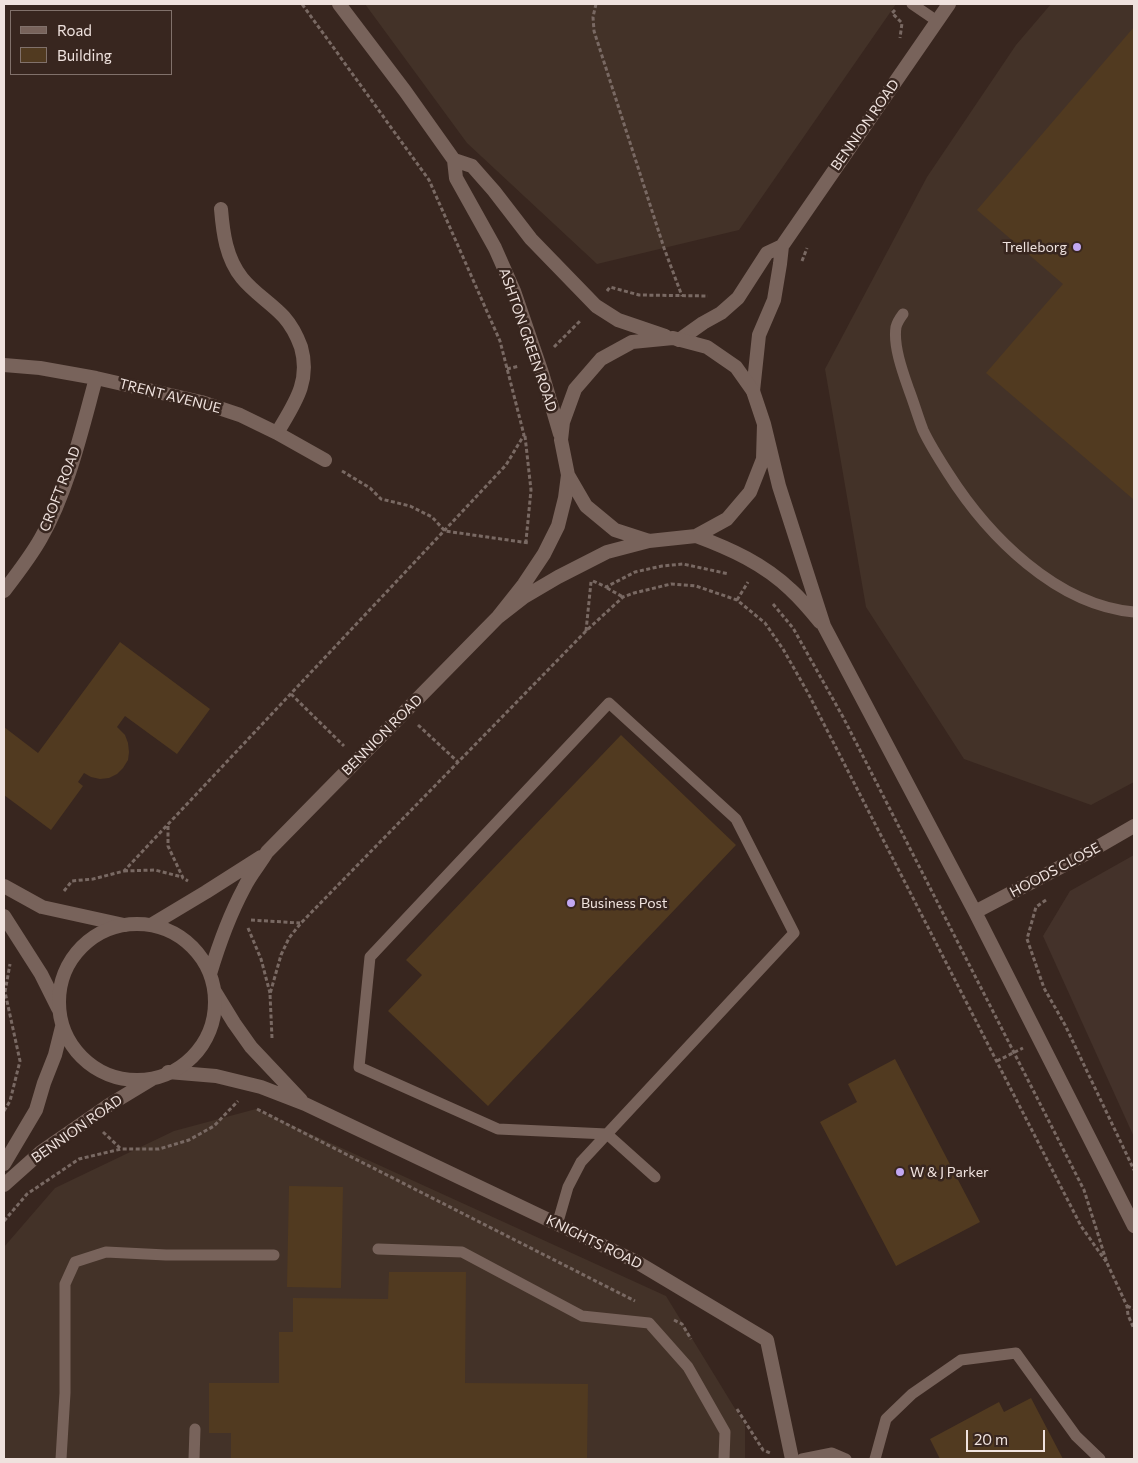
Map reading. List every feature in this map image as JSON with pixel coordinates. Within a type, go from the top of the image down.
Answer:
[{"type":"street","name":"ASHTON GREEN ROAD","points":[[339,4],[405,90],[454,160],[456,178],[495,248],[514,291],[542,373],[562,440]]},
{"type":"street","name":"BENNION ROAD","points":[[753,391],[759,335],[774,300],[782,246],[949,4]]},
{"type":"street","name":"ASHTON GREEN ROAD","points":[[454,160],[472,166],[531,239],[596,306],[618,320],[707,347],[736,368],[753,391]]},
{"type":"street","points":[[221,209],[223,232],[229,256],[240,277],[256,294],[284,317],[297,336],[304,358],[304,378],[296,400],[277,433]]},
{"type":"street","name":"BENNION ROAD","points":[[676,339],[727,308],[738,298],[767,253],[782,246]]},
{"type":"street","points":[[676,339],[632,342],[601,359],[575,388],[563,422],[562,440],[568,475],[586,506],[615,530],[649,540],[696,536],[722,545],[757,563],[791,590],[824,626]]},
{"type":"street","name":"TRENT AVENUE","points":[[4,365],[40,368],[96,378],[201,402],[240,415],[325,460]]},
{"type":"street","name":"CROFT ROAD","points":[[4,591],[42,538],[58,503],[78,446],[96,378]]},
{"type":"street","points":[[753,391],[764,424],[779,486],[824,626],[975,912],[1134,1226]]},
{"type":"street","points":[[696,536],[727,518],[750,492],[763,459],[764,424]]},
{"type":"street","name":"BENNION ROAD","points":[[210,974],[220,939],[231,914],[245,886],[268,852],[497,618],[524,584],[547,548],[558,526],[568,475]]},
{"type":"street","name":"BENNION ROAD","points":[[497,618],[524,597],[558,577],[607,552],[649,540]]},
{"type":"street","name":"HOODS CLOSE","points":[[975,912],[1080,857],[1134,826]]},
{"type":"street","name":"BENNION ROAD","points":[[151,925],[268,852]]},
{"type":"street","points":[[4,886],[42,907],[124,925],[151,925],[175,933],[198,952],[210,974],[215,992],[234,1023],[262,1059],[305,1104]]},
{"type":"street","points":[[4,916],[41,974],[58,1008],[62,1027],[72,1046],[93,1068],[122,1079],[153,1079],[182,1067],[203,1044],[214,1018],[215,992]]},
{"type":"street","points":[[58,1008],[62,979],[71,960],[82,946],[101,932],[124,925]]},
{"type":"street","name":"BENNION ROAD","points":[[4,1164],[36,1110],[55,1056],[62,1027]]},
{"type":"street","name":"KNIGHTS ROAD","points":[[168,1072],[216,1076],[261,1087],[305,1104],[635,1261],[767,1340],[792,1459]]},
{"type":"street","name":"BENNION ROAD","points":[[4,1185],[41,1152],[110,1105],[153,1079]]},
{"type":"lane","points":[[912,4],[937,21]]},
{"type":"lane","points":[[902,314],[896,325],[895,340],[904,376],[923,430],[941,462],[977,514],[1028,565],[1057,584],[1090,602],[1134,612]]},
{"type":"lane","points":[[557,1225],[568,1187],[581,1162],[607,1134],[794,933],[736,819],[609,703],[370,957],[359,1067],[498,1129],[607,1134],[655,1177]]},
{"type":"lane","points":[[378,1248],[462,1252],[582,1316],[649,1323],[688,1367],[725,1432],[724,1459]]},
{"type":"lane","points":[[61,1459],[65,1393],[65,1284],[75,1262],[106,1252],[166,1255],[274,1255]]},
{"type":"lane","points":[[875,1459],[886,1419],[912,1394],[961,1360],[1016,1353],[1076,1436],[1100,1459]]},
{"type":"lane","points":[[194,1459],[195,1429]]},
{"type":"lane","points":[[802,1459],[832,1453],[846,1459]]},
{"type":"path","points":[[302,4],[429,180],[500,341],[524,435],[531,490],[526,542]]},
{"type":"path","points":[[596,4],[593,17],[594,31],[664,248],[682,296]]},
{"type":"path","points":[[899,4],[892,13],[902,23],[900,38]]},
{"type":"path","points":[[124,871],[506,465],[524,435]]},
{"type":"path","points":[[325,460],[370,488],[381,499],[410,506],[432,517],[445,531],[526,542],[547,548]]},
{"type":"path","points":[[606,588],[635,572],[683,564],[735,577]]},
{"type":"path","points":[[586,631],[591,579],[623,597]]},
{"type":"path","points":[[741,580],[752,585]]},
{"type":"path","points":[[270,994],[281,954],[289,938],[301,923],[586,631],[623,597],[671,584],[696,586],[737,600],[765,623],[783,649],[808,693],[1081,1226],[1107,1263]]},
{"type":"path","points":[[773,604],[793,628],[843,717],[1084,1190],[1107,1263],[1127,1306],[1128,1315],[1134,1329]]},
{"type":"path","points":[[291,694],[358,759]]},
{"type":"path","points":[[404,713],[458,762]]},
{"type":"path","points":[[50,909],[72,881],[93,879],[124,871],[155,870],[183,878]]},
{"type":"path","points":[[1049,897],[1036,907],[1027,939],[1044,988],[1065,1025],[1134,1170]]},
{"type":"path","points":[[247,927],[261,959],[270,994],[272,1039],[262,1059]]},
{"type":"path","points":[[4,1111],[10,1101],[20,1061],[5,992],[11,948],[19,940]]},
{"type":"path","points":[[997,1061],[1014,1052]]},
{"type":"path","points":[[1127,1306],[1134,1309]]},
{"type":"shaded area","points":[[365,4],[896,4],[739,230],[597,264],[467,143]]},
{"type":"shaded area","points":[[1051,4],[1134,4],[1134,782],[1091,805],[964,759],[866,607],[825,369],[927,177],[1016,45]]},
{"type":"shaded area","points":[[1134,855],[1134,1137],[1043,936],[1070,891]]},
{"type":"shaded area","points":[[256,1109],[666,1296],[745,1425],[745,1459],[4,1459],[4,1247],[55,1188],[174,1131]]},
{"type":"building","name":"Trelleborg","points":[[1134,27],[1133,499],[986,373],[1063,284],[977,210]]},
{"type":"building","points":[[120,642],[210,709],[177,754],[125,716],[117,727],[125,735],[128,743],[128,760],[123,768],[109,778],[100,779],[84,773],[78,782],[83,786],[51,830],[4,795],[4,727],[38,753]]},
{"type":"building","name":"Business Post","points":[[621,735],[736,845],[488,1106],[388,1011],[422,975],[406,960]]},
{"type":"building","name":"W & J Parker","points":[[895,1059],[980,1222],[896,1266],[820,1122],[857,1102],[848,1084]]},
{"type":"building","points":[[289,1186],[343,1187],[341,1288],[287,1287]]},
{"type":"building","points":[[389,1272],[466,1272],[465,1383],[588,1384],[587,1459],[231,1459],[231,1433],[209,1433],[209,1383],[279,1383],[279,1332],[293,1332],[293,1298],[388,1299]]},
{"type":"building","points":[[1031,1398],[1063,1459],[940,1459],[930,1439],[999,1402],[1004,1412]]},
{"type":"place","name":"Trelleborg","points":[[1077,247]]},
{"type":"place","name":"Business Post","points":[[571,903]]},
{"type":"place","name":"W & J Parker","points":[[900,1172]]}]
